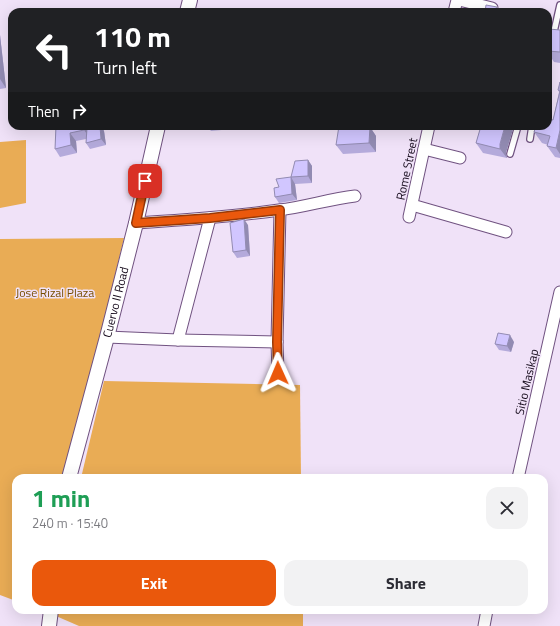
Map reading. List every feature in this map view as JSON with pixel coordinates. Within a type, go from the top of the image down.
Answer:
[{"type":"street","points":[[458,0],[492,8]]},
{"type":"street","name":"Cuervo II Road","points":[[70,474],[136,223],[157,130]]},
{"type":"street","name":"Rome Street","points":[[409,217],[428,130]]},
{"type":"street","points":[[424,149],[460,158]]},
{"type":"street","points":[[136,223],[210,218],[280,210],[334,198],[355,196]]},
{"type":"street","points":[[412,205],[506,232]]},
{"type":"street","points":[[278,373],[277,342],[280,210]]},
{"type":"street","points":[[178,340],[210,218]]},
{"type":"street","name":"Sitio Masikap","points":[[519,474],[560,292]]},
{"type":"street","points":[[107,337],[277,342]]},
{"type":"street","points":[[49,626],[50,614]]},
{"type":"street","points":[[484,626],[486,614]]},
{"type":"lane","points":[[552,42],[557,32],[560,6]]},
{"type":"lane","points":[[510,154],[517,130]]},
{"type":"lane","points":[[530,139],[531,130]]},
{"type":"green space","points":[[26,140],[26,203],[0,208],[0,142]]},
{"type":"green space","name":"Jose Rizal Plaza","points":[[124,238],[81,416],[65,474],[12,474],[12,600],[0,595],[0,239]]},
{"type":"green space","points":[[104,381],[300,385],[301,474],[82,474]]},
{"type":"green space","points":[[56,614],[303,614],[303,626],[79,626],[56,616]]},
{"type":"building","points":[[486,5],[497,7],[497,8],[486,8]]},
{"type":"building","points":[[552,29],[560,30],[560,52],[552,51]]},
{"type":"building","points":[[560,91],[560,130],[556,148],[547,146],[550,136],[534,132],[535,130],[552,130]]},
{"type":"building","points":[[56,130],[84,130],[70,133],[71,145],[55,149]]},
{"type":"building","points":[[87,130],[100,130],[101,139],[86,143]]},
{"type":"building","points":[[338,130],[370,130],[369,143],[336,145]]},
{"type":"building","points":[[480,130],[504,130],[500,149],[476,143]]},
{"type":"building","points":[[308,160],[308,176],[291,177],[295,161]]},
{"type":"building","points":[[291,177],[292,194],[275,197],[274,188],[279,187],[276,179]]},
{"type":"building","points":[[244,219],[246,250],[233,252],[230,223]]},
{"type":"building","points":[[498,333],[510,335],[507,346],[495,344]]},
{"type":"route","points":[[145,181],[136,223],[210,218],[280,210],[277,342],[278,373]]}]
